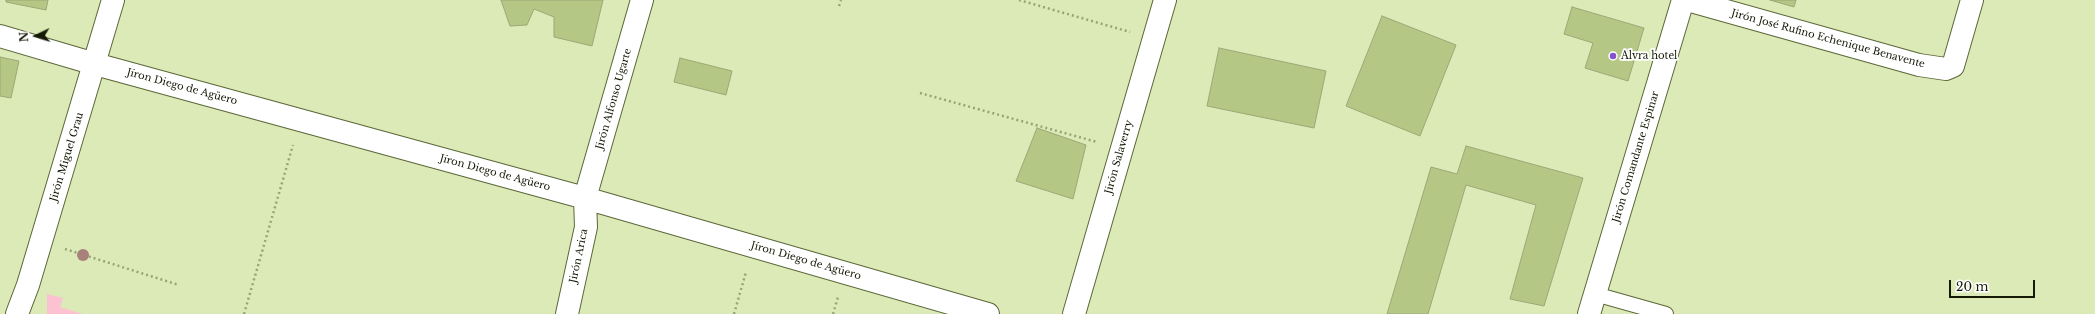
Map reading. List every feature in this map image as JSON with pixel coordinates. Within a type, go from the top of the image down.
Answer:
[{"type":"street","name":"Jirón Miguel Grau","points":[[22,309],[113,0]]},
{"type":"street","name":"Jirón Alfonso Ugarte","points":[[585,198],[642,0]]},
{"type":"street","name":"Jirón Salaverry","points":[[1074,314],[1164,0]]},
{"type":"street","name":"Jirón Comandante Espinar","points":[[1592,304],[1683,0]]},
{"type":"street","name":"Jirón José Rufino Echenique Benavente","points":[[1687,0],[1919,65],[1946,69],[1953,66],[1972,0]]},
{"type":"street","name":"Jíron Diego de Agüero","points":[[0,36],[95,64],[585,198],[988,314]]},
{"type":"street","name":"Jirón Arica","points":[[567,314],[586,227],[585,198]]},
{"type":"lane","points":[[1592,304],[1666,314]]},
{"type":"path","points":[[839,6],[841,0]]},
{"type":"path","points":[[1019,0],[1153,39]]},
{"type":"path","points":[[920,93],[1122,149]]},
{"type":"path","points":[[244,314],[301,120]]},
{"type":"path","points":[[41,242],[179,285]]},
{"type":"path","points":[[734,314],[752,246]]},
{"type":"shaded area","points":[[47,294],[63,298],[60,307],[83,314],[47,314]]},
{"type":"building","points":[[6,0],[48,0],[46,10],[6,2]]},
{"type":"building","points":[[501,0],[603,0],[592,46],[554,37],[554,17],[534,9],[527,25],[510,26]]},
{"type":"building","points":[[1770,0],[1796,0],[1794,7]]},
{"type":"building","name":"Alvra hotel","points":[[1572,7],[1644,28],[1628,81],[1585,68],[1593,43],[1564,34]]},
{"type":"building","points":[[1382,16],[1456,45],[1420,136],[1346,106]]},
{"type":"building","points":[[1219,48],[1326,71],[1314,128],[1207,106]]},
{"type":"building","points":[[0,57],[19,61],[11,98],[0,96]]},
{"type":"building","points":[[680,58],[732,71],[726,95],[674,82]]},
{"type":"building","points":[[1037,128],[1086,145],[1073,199],[1016,181]]},
{"type":"building","points":[[1466,146],[1583,178],[1544,306],[1510,299],[1536,205],[1466,185],[1428,314],[1387,314],[1431,167],[1457,174]]},
{"type":"place","name":"Alvra hotel","points":[[1613,56]]}]
